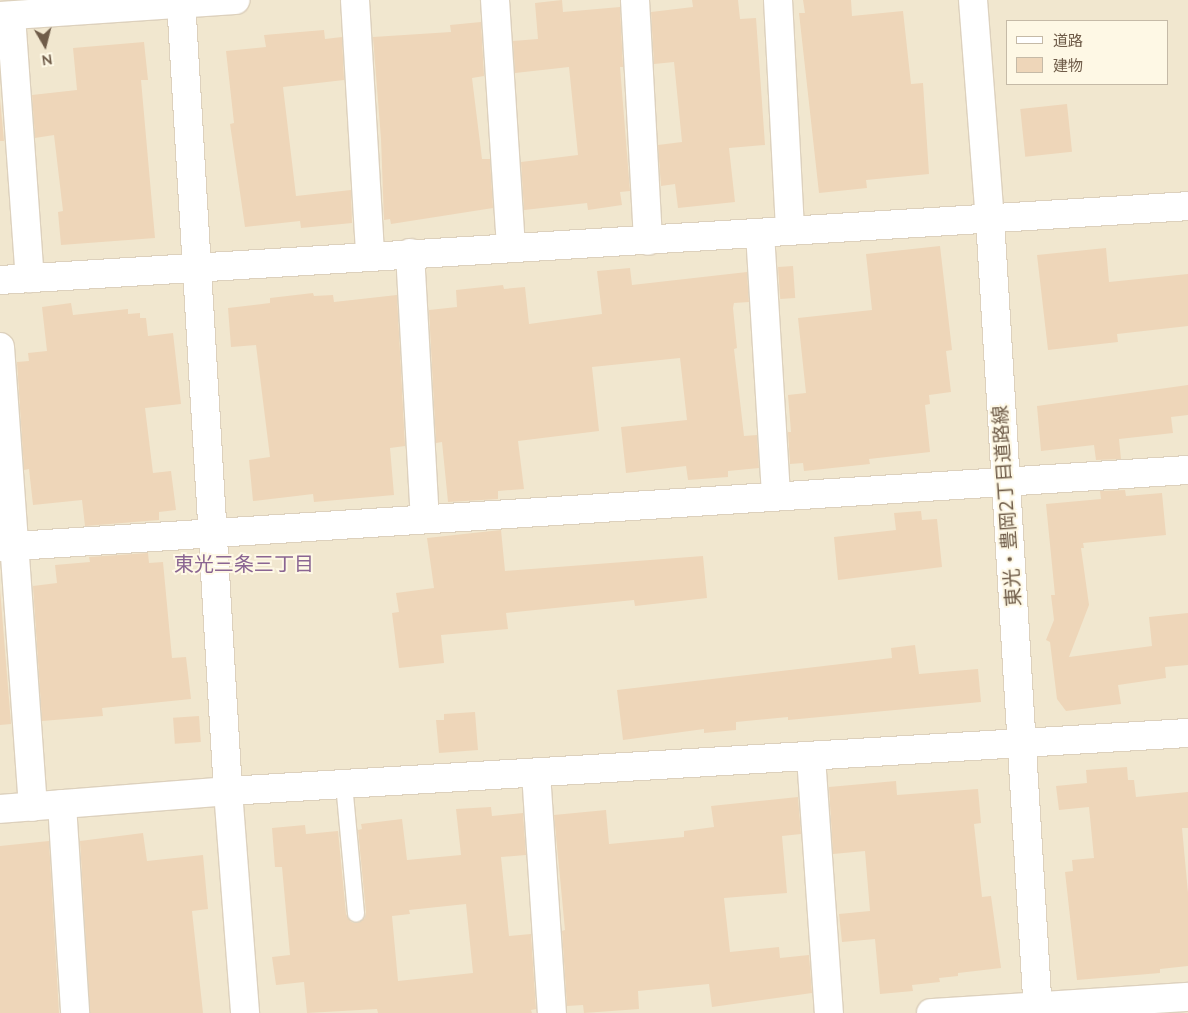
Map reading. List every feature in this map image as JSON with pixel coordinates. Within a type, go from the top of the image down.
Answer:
[{"type":"street","points":[[30,278],[5,16],[181,2],[235,0]]},
{"type":"street","points":[[355,0],[370,255]]},
{"type":"street","points":[[495,0],[511,246]]},
{"type":"street","points":[[635,0],[648,241]]},
{"type":"street","points":[[778,0],[790,231]]},
{"type":"street","name":"東光・豊岡2丁目道路線","points":[[973,0],[990,219],[1038,1009]]},
{"type":"street","points":[[181,2],[199,266],[228,791],[245,1013]]},
{"type":"street","points":[[0,280],[511,246],[648,241],[1188,206]]},
{"type":"street","points":[[760,233],[776,496]]},
{"type":"street","points":[[410,253],[425,519]]},
{"type":"street","points":[[0,347],[7,546],[33,807]]},
{"type":"street","points":[[7,546],[1188,470]]},
{"type":"street","points":[[0,809],[228,791],[1188,733]]},
{"type":"street","points":[[810,757],[829,1013]]},
{"type":"street","points":[[536,773],[552,1013]]},
{"type":"street","points":[[62,804],[75,1013]]},
{"type":"street","points":[[931,1013],[1038,1009],[1188,997]]},
{"type":"lane","points":[[344,784],[356,914]]},
{"type":"shaded area","points":[[0,0],[1188,0],[1188,1013],[0,1013]]},
{"type":"building","points":[[562,0],[563,12],[620,7],[623,67],[620,67],[630,191],[620,192],[622,205],[588,210],[587,203],[524,210],[521,162],[578,155],[569,67],[515,73],[513,41],[538,39],[535,3]]},
{"type":"building","points":[[692,0],[738,0],[740,19],[756,18],[765,145],[729,148],[735,202],[678,208],[675,184],[661,186],[658,145],[682,142],[674,62],[654,64],[651,12],[693,7]]},
{"type":"building","points":[[803,0],[851,0],[852,16],[903,11],[911,84],[923,83],[929,174],[866,180],[867,188],[819,193],[799,13],[805,13]]},
{"type":"building","points":[[481,22],[484,76],[472,78],[482,159],[490,159],[493,208],[391,224],[390,219],[384,220],[381,139],[373,37],[451,32],[450,25]]},
{"type":"building","points":[[324,30],[325,39],[342,37],[344,80],[283,87],[296,196],[351,190],[352,223],[301,228],[300,221],[245,227],[230,124],[234,123],[226,51],[266,47],[264,35]]},
{"type":"building","points":[[144,42],[148,80],[141,80],[155,238],[61,245],[58,212],[63,211],[54,135],[35,138],[32,95],[77,90],[73,48]]},
{"type":"building","points":[[0,99],[4,141],[0,141]]},
{"type":"building","points":[[1067,104],[1072,152],[1025,157],[1020,109]]},
{"type":"building","points":[[940,246],[952,350],[946,351],[951,392],[929,395],[930,404],[925,405],[930,452],[869,459],[870,464],[804,471],[803,463],[790,464],[788,432],[791,432],[788,395],[806,393],[798,318],[872,310],[866,254]]},
{"type":"building","points":[[1106,248],[1109,282],[1188,274],[1188,326],[1117,334],[1118,342],[1048,350],[1037,255]]},
{"type":"building","points":[[793,266],[795,298],[780,299],[778,267]]},
{"type":"building","points":[[630,268],[632,285],[747,272],[749,302],[734,303],[733,308],[737,348],[734,349],[744,436],[757,435],[759,468],[728,471],[728,477],[688,480],[686,466],[626,473],[621,427],[687,420],[680,358],[592,367],[599,431],[518,441],[524,489],[498,491],[498,499],[448,502],[442,442],[436,443],[429,310],[457,307],[456,290],[503,285],[504,289],[525,287],[529,324],[602,314],[597,271]]},
{"type":"building","points":[[313,293],[314,296],[333,295],[334,302],[397,295],[405,446],[390,448],[394,495],[314,502],[313,494],[253,501],[249,460],[270,457],[256,345],[231,347],[228,308],[270,303],[270,298]]},
{"type":"building","points":[[71,303],[73,315],[128,309],[128,314],[140,313],[140,318],[146,318],[148,336],[173,333],[181,404],[145,408],[153,473],[171,471],[176,510],[159,512],[159,520],[85,526],[82,500],[33,505],[29,469],[24,470],[17,362],[29,361],[28,353],[47,351],[42,307]]},
{"type":"building","points":[[1188,385],[1188,415],[1171,417],[1173,433],[1119,439],[1121,459],[1096,460],[1094,445],[1041,451],[1037,406]]},
{"type":"building","points":[[1125,490],[1126,496],[1162,493],[1166,535],[1083,543],[1084,548],[1081,548],[1089,605],[1069,657],[1152,646],[1149,617],[1188,613],[1188,665],[1165,667],[1166,678],[1118,685],[1121,704],[1066,711],[1057,699],[1050,642],[1046,640],[1054,620],[1051,595],[1055,595],[1046,504],[1101,499],[1100,491]]},
{"type":"building","points":[[921,511],[922,520],[937,519],[942,567],[838,580],[834,537],[896,530],[894,513]]},
{"type":"building","points":[[501,530],[505,571],[703,556],[707,598],[635,606],[634,600],[506,613],[508,629],[441,635],[444,663],[399,668],[392,613],[399,612],[396,593],[434,588],[427,538]]},
{"type":"building","points":[[148,553],[149,563],[163,562],[172,658],[186,657],[191,699],[102,708],[103,716],[42,721],[33,586],[57,583],[55,565],[90,562],[89,557]]},
{"type":"building","points":[[0,589],[11,724],[0,725]]},
{"type":"building","points":[[915,645],[919,674],[978,669],[981,702],[788,720],[788,717],[736,722],[736,730],[704,733],[704,729],[623,740],[617,690],[892,658],[891,648]]},
{"type":"building","points":[[475,712],[478,750],[439,753],[436,720],[444,720],[444,714]]},
{"type":"building","points":[[199,716],[201,742],[175,744],[173,718]]},
{"type":"building","points":[[1127,767],[1128,780],[1134,780],[1136,797],[1188,792],[1188,828],[1182,828],[1188,893],[1188,966],[1160,969],[1160,973],[1077,980],[1065,872],[1073,871],[1072,860],[1094,858],[1089,807],[1059,810],[1056,786],[1087,783],[1086,770]]},
{"type":"building","points":[[896,781],[897,795],[978,789],[981,823],[974,824],[982,897],[991,896],[1001,968],[958,973],[958,976],[939,978],[940,982],[912,985],[913,991],[880,994],[875,939],[842,942],[839,914],[870,911],[865,851],[833,854],[829,787]]},
{"type":"building","points":[[798,797],[801,834],[782,836],[787,893],[724,898],[730,952],[779,947],[780,958],[809,955],[812,993],[712,1007],[709,984],[638,991],[639,1009],[584,1013],[583,1005],[567,1006],[562,931],[565,930],[554,815],[606,810],[609,844],[684,837],[684,831],[714,827],[711,806]]},
{"type":"building","points":[[491,807],[492,816],[523,813],[526,855],[501,857],[509,936],[531,934],[536,1009],[531,1010],[532,1013],[378,1013],[377,1009],[307,1013],[304,982],[276,985],[272,957],[290,955],[282,867],[275,867],[272,828],[305,825],[306,834],[338,831],[346,914],[351,922],[357,923],[365,918],[366,912],[358,830],[362,829],[361,824],[402,819],[407,860],[461,855],[456,809]],"holes":[[[466,904],[473,973],[398,981],[392,916],[410,914],[409,910]]]},
{"type":"building","points":[[143,833],[147,861],[203,855],[208,909],[192,911],[203,1013],[90,1013],[80,841]]},
{"type":"building","points":[[49,841],[59,1013],[0,1013],[0,846]]},
{"type":"district","name":"東光三条三丁目","points":[[244,563]]}]
